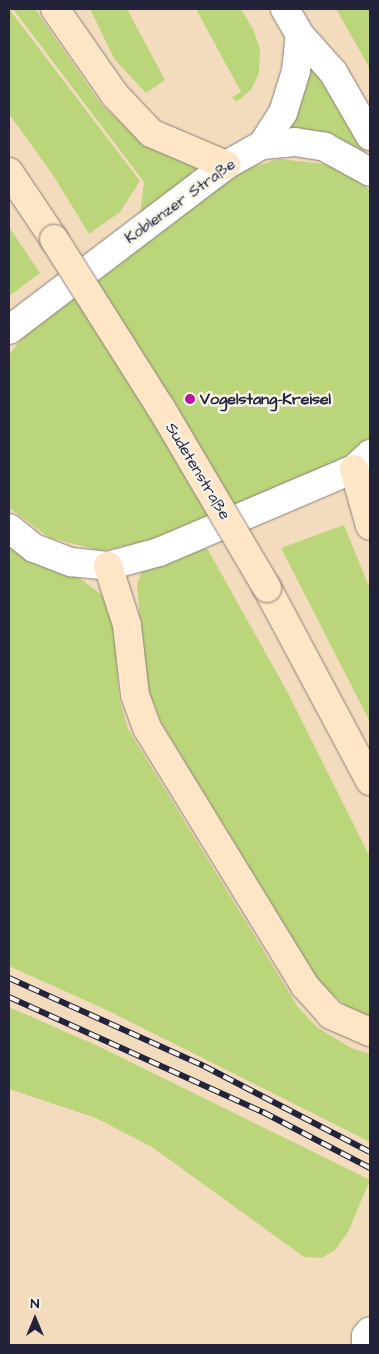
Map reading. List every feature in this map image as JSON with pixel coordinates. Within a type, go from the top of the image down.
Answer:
[{"type":"main road","points":[[56,9],[115,96],[151,133],[226,165]]},
{"type":"main road","name":"Sudetenstraße","points":[[9,172],[54,239],[160,408],[267,588],[370,781]]},
{"type":"main road","points":[[362,462],[370,526]]},
{"type":"main road","points":[[108,566],[127,625],[135,695],[147,728],[305,986],[331,1015],[370,1032]]},
{"type":"street","points":[[286,9],[300,34],[333,72],[370,136]]},
{"type":"street","points":[[262,145],[283,112],[296,71],[300,34]]},
{"type":"street","name":"Koblenzer Straße","points":[[9,330],[226,165],[262,145],[295,142],[325,147],[370,172]]},
{"type":"street","points":[[9,528],[34,548],[71,562],[108,566],[158,552],[362,462]]},
{"type":"street","points":[[366,1345],[370,1331]]},
{"type":"green space","points":[[9,9],[140,181],[120,212],[89,234],[53,175],[9,114]]},
{"type":"green space","points":[[13,9],[35,9],[101,104],[141,142],[200,170],[140,214],[144,182]]},
{"type":"green space","points":[[90,9],[127,9],[165,80],[146,93],[115,60]]},
{"type":"green space","points":[[196,9],[241,9],[253,29],[260,49],[259,73],[251,90],[236,102],[232,97],[241,92]]},
{"type":"green space","points":[[336,9],[370,9],[370,69],[355,42]]},
{"type":"green space","points":[[308,54],[365,151],[324,133],[282,131]]},
{"type":"green space","name":"Vogelstang-Kreisel","points":[[279,159],[325,164],[360,180],[370,191],[370,437],[355,451],[319,473],[150,540],[102,551],[50,538],[9,508],[9,355],[32,326],[239,171]]},
{"type":"green space","points":[[9,227],[40,273],[9,296]]},
{"type":"green space","points":[[344,525],[370,589],[370,722],[281,548]]},
{"type":"green space","points":[[9,547],[36,564],[78,577],[102,595],[114,621],[119,697],[128,729],[298,1007],[318,1028],[351,1048],[370,1054],[370,1142],[111,1012],[9,966]]},
{"type":"green space","points":[[207,548],[288,693],[370,857],[370,1020],[358,1016],[319,983],[161,722],[145,681],[137,584],[142,571]]},
{"type":"green space","points":[[9,1007],[98,1046],[370,1180],[348,1232],[335,1250],[321,1258],[304,1257],[152,1147],[96,1118],[9,1089]]},
{"type":"railway","points":[[9,978],[204,1066],[370,1152]]},
{"type":"railway","points":[[9,997],[263,1112],[370,1168]]},
{"type":"place","name":"Vogelstang-Kreisel","points":[[190,399]]}]
